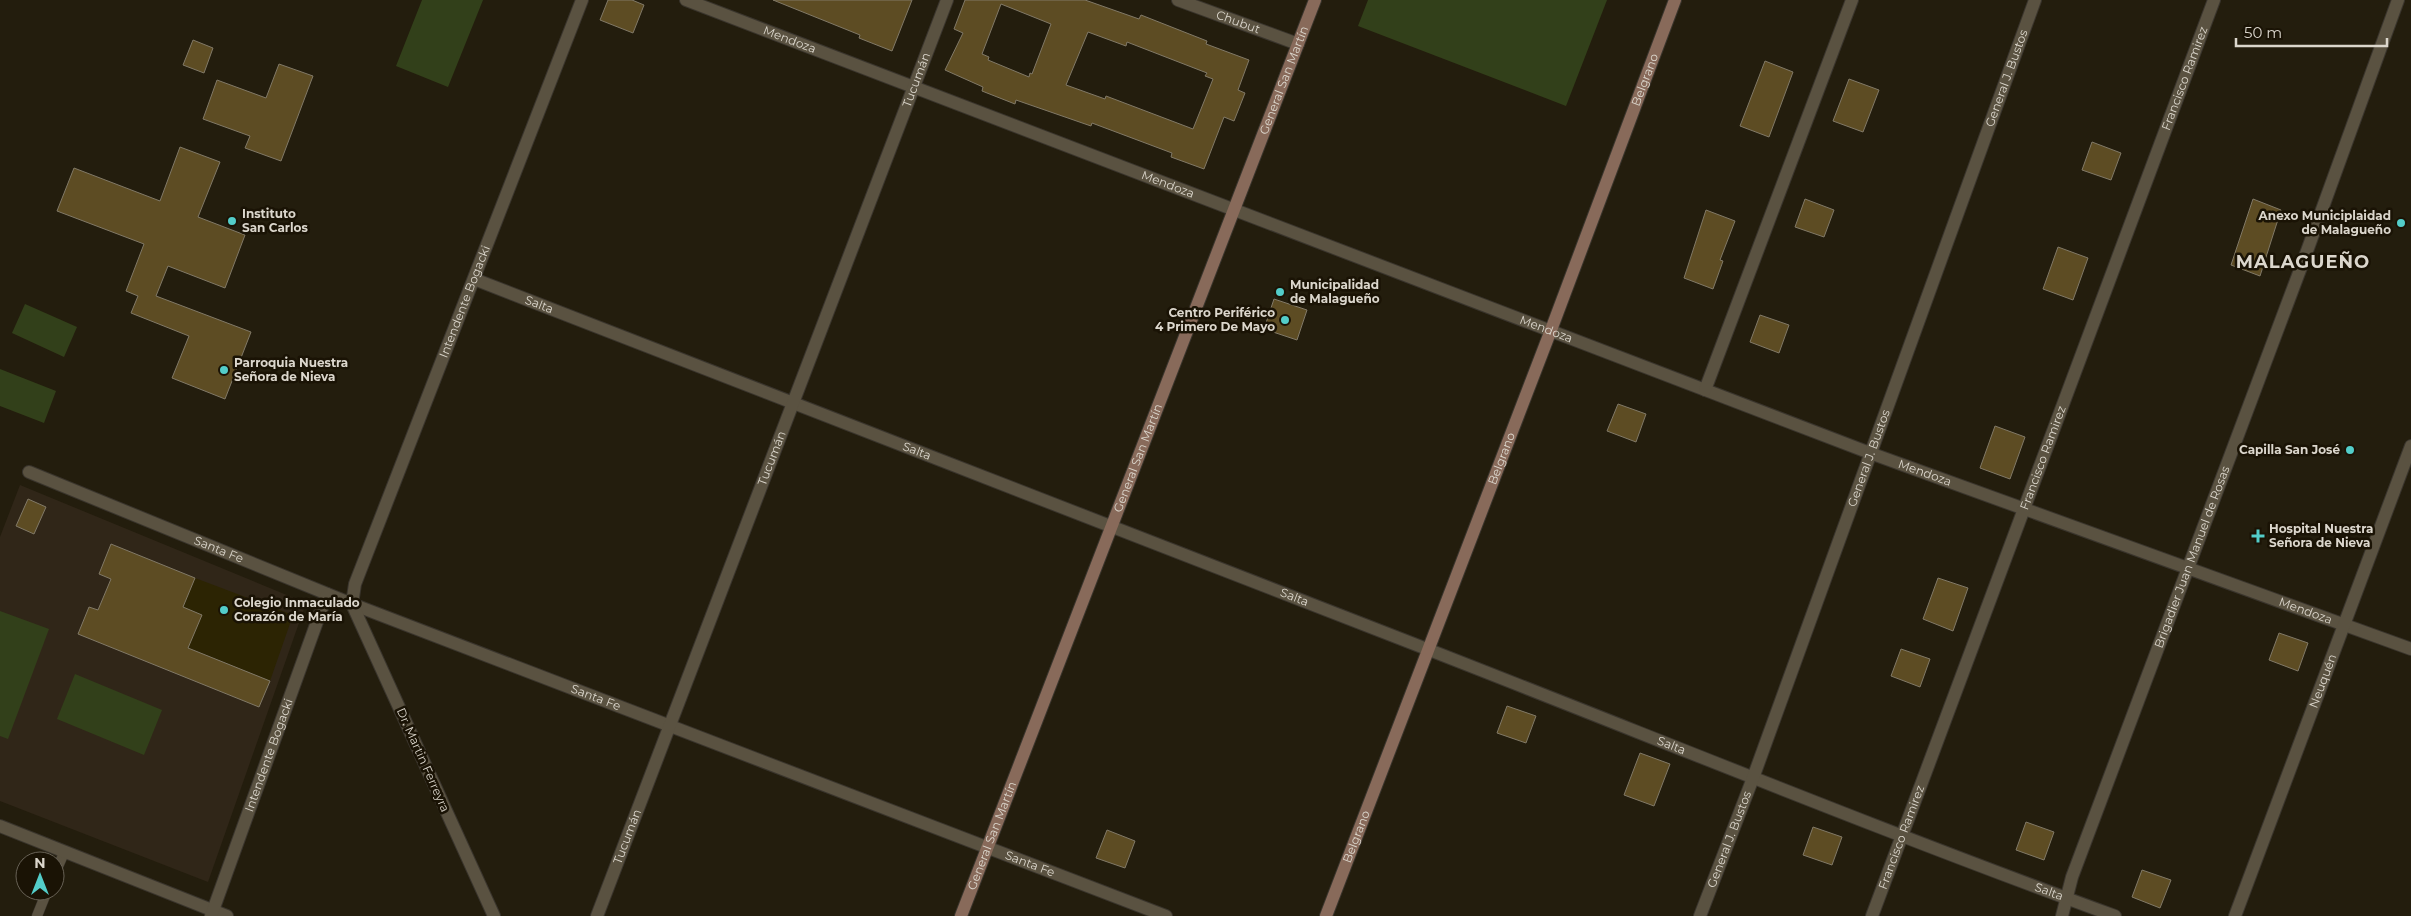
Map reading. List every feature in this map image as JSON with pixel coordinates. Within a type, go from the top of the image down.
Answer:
[{"type":"main road","name":"General San Martín","points":[[961,916],[1315,0]]},
{"type":"main road","name":"Belgrano","points":[[1326,916],[1430,650],[1674,0]]},
{"type":"street","name":"Intendente Bogacki","points":[[352,604],[355,584],[582,0]]},
{"type":"street","name":"Mendoza","points":[[686,0],[1870,453],[2411,650]]},
{"type":"street","name":"Tucumán","points":[[597,916],[948,0]]},
{"type":"street","name":"Chubut","points":[[1178,0],[1298,44]]},
{"type":"street","points":[[1705,390],[1852,0]]},
{"type":"street","name":"General J. Bustos","points":[[1700,916],[1753,778],[2035,0]]},
{"type":"street","name":"Francisco Ramirez","points":[[1872,916],[1904,837],[2024,508],[2214,0]]},
{"type":"street","name":"Brigadier Juan Manuel de Rosas","points":[[2062,916],[2072,877],[2306,252],[2398,0]]},
{"type":"street","name":"Salta","points":[[474,280],[793,405],[1112,526],[1904,837],[2115,916]]},
{"type":"street","name":"Neuquén","points":[[2235,916],[2411,446]]},
{"type":"street","name":"Santa Fe","points":[[30,472],[352,604],[987,849],[1166,916]]},
{"type":"street","name":"Intendente Bogacki","points":[[212,913],[327,594]]},
{"type":"street","name":"Dr. Martin Ferreyra","points":[[352,604],[494,916]]},
{"type":"street","points":[[0,826],[62,851]]},
{"type":"street","points":[[65,852],[212,913],[227,916]]},
{"type":"lane","points":[[37,916],[43,901]]},
{"type":"shaded area","points":[[20,485],[306,603],[208,882],[0,801],[0,537]]},
{"type":"green space","points":[[422,0],[483,0],[448,87],[396,66]]},
{"type":"green space","points":[[1368,0],[1607,0],[1566,106],[1358,26]]},
{"type":"green space","points":[[25,304],[77,327],[64,357],[12,333]]},
{"type":"green space","points":[[0,369],[56,391],[44,423],[0,406]]},
{"type":"green space","points":[[0,611],[49,629],[8,739],[0,736]]},
{"type":"green space","points":[[75,674],[162,710],[144,755],[57,719]]},
{"type":"sand","points":[[195,578],[293,615],[270,681],[167,639],[196,629],[202,615],[183,607]]},
{"type":"building","points":[[608,0],[632,0],[644,5],[633,33],[600,20]]},
{"type":"building","points":[[773,0],[912,0],[892,51],[859,38],[860,35]]},
{"type":"building","points":[[965,0],[1085,0],[1139,19],[1141,15],[1207,41],[1206,44],[1249,60],[1238,90],[1245,93],[1234,121],[1224,117],[1204,169],[1171,157],[1172,153],[1092,123],[1091,126],[1016,100],[1015,104],[982,91],[983,87],[945,70],[963,33],[954,29]],"holes":[[[1001,4],[1051,24],[1032,74],[1030,73],[1029,77],[988,60],[989,57],[982,54]],[[1088,32],[1126,46],[1127,42],[1207,73],[1205,76],[1213,79],[1193,129],[1106,96],[1105,99],[1066,85]]]},
{"type":"building","points":[[193,40],[213,48],[204,73],[183,65]]},
{"type":"building","points":[[1765,61],[1793,72],[1769,137],[1740,126]]},
{"type":"building","points":[[279,64],[313,76],[281,161],[245,148],[250,136],[203,119],[217,80],[266,98]]},
{"type":"building","points":[[1849,79],[1879,90],[1863,132],[1833,121]]},
{"type":"building","points":[[2092,142],[2121,153],[2111,180],[2082,170]]},
{"type":"building","points":[[180,147],[220,162],[198,217],[245,235],[225,288],[168,266],[156,296],[251,332],[225,399],[172,378],[189,336],[131,313],[138,296],[126,291],[144,244],[57,211],[74,168],[160,201]]},
{"type":"building","points":[[1805,199],[1834,210],[1824,237],[1795,227]]},
{"type":"building","points":[[2253,199],[2281,210],[2260,276],[2231,265]]},
{"type":"building","points":[[1706,210],[1735,221],[1720,260],[1723,261],[1713,289],[1684,278]]},
{"type":"building","points":[[2058,247],[2088,258],[2073,300],[2043,289]]},
{"type":"building","name":"Centro Periférico 4 Primero De Mayo","points":[[1274,299],[1307,310],[1297,340],[1264,329]]},
{"type":"building","points":[[1760,315],[1789,325],[1779,353],[1750,342]]},
{"type":"building","points":[[1618,404],[1646,414],[1636,442],[1607,431]]},
{"type":"building","points":[[1995,426],[2025,437],[2010,479],[1980,468]]},
{"type":"building","points":[[28,499],[46,507],[34,534],[16,526]]},
{"type":"building","points":[[111,544],[195,578],[183,607],[202,615],[188,648],[270,681],[259,707],[78,634],[89,607],[98,610],[111,579],[99,574]]},
{"type":"building","points":[[1938,578],[1968,588],[1953,631],[1923,619]]},
{"type":"building","points":[[2279,633],[2308,643],[2298,671],[2269,660]]},
{"type":"building","points":[[1901,649],[1930,659],[1920,687],[1891,676]]},
{"type":"building","points":[[1507,706],[1536,716],[1526,743],[1497,733]]},
{"type":"building","points":[[1640,753],[1670,764],[1654,806],[1624,795]]},
{"type":"building","points":[[2026,822],[2054,832],[2044,860],[2016,850]]},
{"type":"building","points":[[1813,827],[1842,837],[1832,865],[1803,855]]},
{"type":"building","points":[[1107,830],[1135,841],[1125,868],[1096,858]]},
{"type":"building","points":[[2142,870],[2171,880],[2160,908],[2132,897]]},
{"type":"place","name":"Instituto San Carlos","points":[[232,221]]},
{"type":"place","name":"Anexo Municiplaidad de Malagueño","points":[[2401,223]]},
{"type":"place","name":"Municipalidad de Malagueño","points":[[1280,292]]},
{"type":"place","name":"Centro Periférico 4 Primero De Mayo","points":[[1285,320]]},
{"type":"place","name":"Parroquia Nuestra Señora de Nieva","points":[[224,370]]},
{"type":"place","name":"Capilla San José","points":[[2350,450]]},
{"type":"place","name":"Hospital Nuestra Señora de Nieva","points":[[2258,536]]},
{"type":"place","name":"Colegio Inmaculado Corazón de María","points":[[224,610]]},
{"type":"district","name":"MALAGUEÑO","points":[[2303,262]]}]
